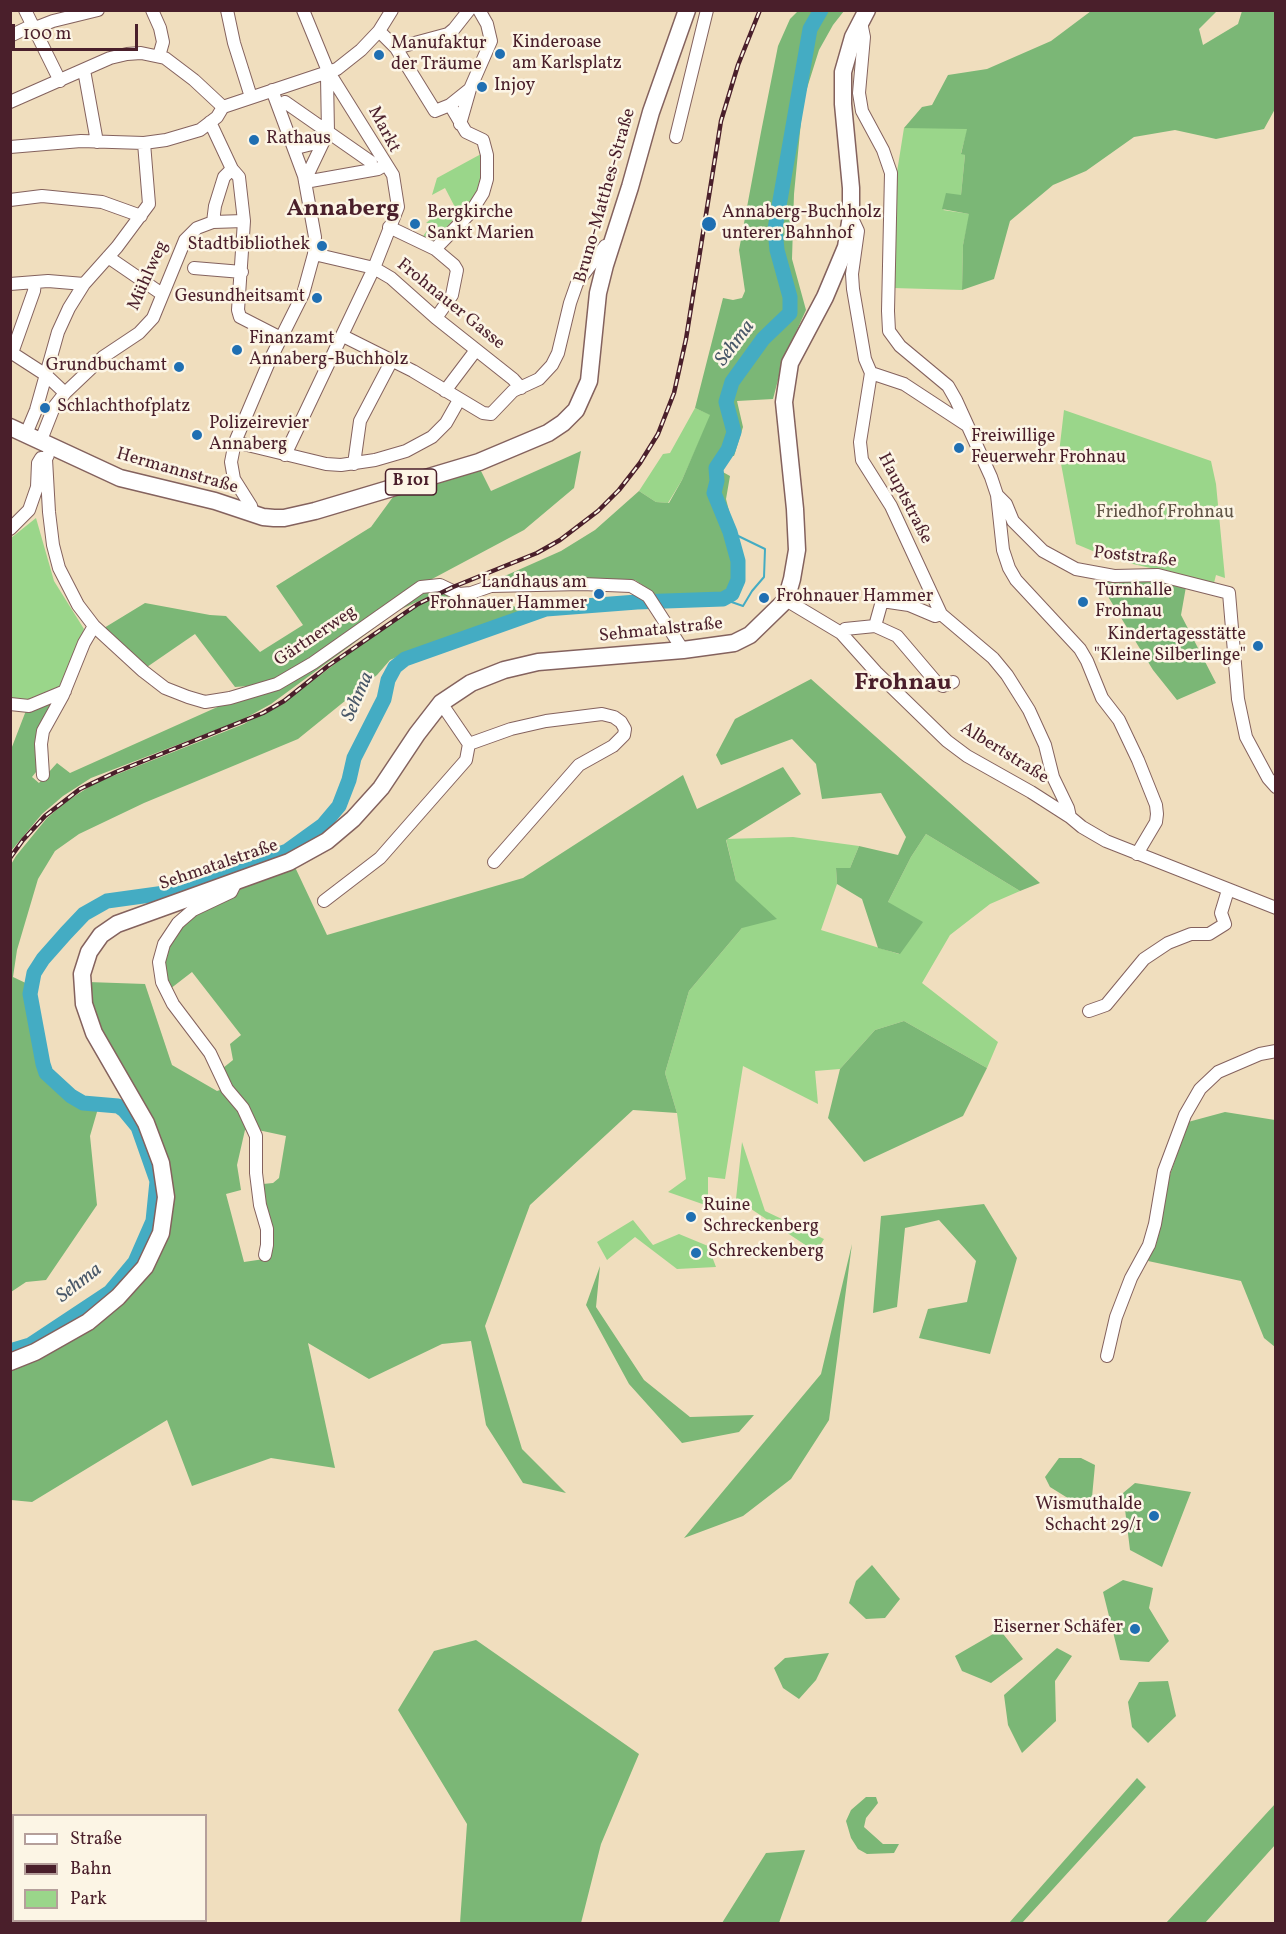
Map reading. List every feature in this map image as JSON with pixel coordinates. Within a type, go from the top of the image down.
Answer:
[{"type":"main road","name":"Bruno-Matthes-Straße","points":[[253,514],[284,518],[315,511],[479,462],[548,433],[563,423],[580,403],[589,381],[598,293],[651,112],[687,10]]},
{"type":"main road","points":[[786,600],[796,550],[795,509],[784,402],[790,363],[837,271],[846,247],[851,216],[843,72],[846,55],[864,16]]},
{"type":"main road","name":"B 101","points":[[10,427],[41,444]]},
{"type":"main road","name":"Hermannstraße","points":[[41,444],[120,478],[215,501],[253,514]]},
{"type":"main road","name":"Sehmatalstraße","points":[[10,1362],[35,1352],[88,1322],[118,1297],[146,1267],[161,1233],[166,1197],[161,1163],[146,1123],[94,1033],[84,1004],[82,974],[89,951],[101,935],[117,924],[289,862],[327,841],[353,819],[381,788],[441,703],[471,683],[504,670],[538,662],[683,650],[734,643],[750,635],[786,600]]},
{"type":"street","points":[[25,10],[60,81]]},
{"type":"street","points":[[10,36],[34,27],[53,16],[98,10]]},
{"type":"street","points":[[152,10],[162,35],[163,42],[159,56]]},
{"type":"street","points":[[227,10],[234,43],[251,98]]},
{"type":"street","points":[[303,10],[328,74],[326,136],[307,178]]},
{"type":"street","points":[[10,147],[97,142],[144,143],[166,140],[200,130],[217,115],[251,98],[328,74],[337,69],[379,31],[392,10]]},
{"type":"street","points":[[396,48],[448,34],[469,10]]},
{"type":"street","points":[[460,124],[470,89],[491,41],[487,24],[479,10]]},
{"type":"street","points":[[676,137],[707,10]]},
{"type":"street","points":[[864,16],[859,93],[862,111],[883,150],[891,173],[889,331],[900,346],[948,386],[987,464],[996,495],[1003,550],[1009,568],[1016,580],[1080,649],[1102,698],[1119,720],[1138,760],[1156,805],[1156,822],[1137,854]]},
{"type":"street","points":[[379,31],[396,48],[435,111],[450,105],[470,89]]},
{"type":"street","points":[[10,102],[110,58],[127,54],[159,56],[194,80],[217,115],[232,169],[239,177],[244,221],[238,310],[240,317],[280,338]]},
{"type":"street","points":[[84,70],[97,142]]},
{"type":"street","name":"Markt","points":[[307,178],[378,169],[385,165],[328,74]]},
{"type":"street","points":[[253,514],[251,506],[234,479],[231,462],[235,442],[280,338],[303,294],[315,254],[307,178],[272,90]]},
{"type":"street","name":"Markt","points":[[285,102],[326,136],[367,157]]},
{"type":"street","points":[[435,249],[471,212],[483,193],[487,179],[487,154],[483,140],[466,132],[450,105]]},
{"type":"street","points":[[300,147],[326,136]]},
{"type":"street","points":[[10,529],[29,510],[37,487],[46,375],[58,332],[84,284],[149,204],[144,143]]},
{"type":"street","points":[[285,455],[374,268],[398,207],[393,175],[385,165]]},
{"type":"street","points":[[213,222],[215,206],[224,177],[232,169]]},
{"type":"street","points":[[10,200],[42,196],[102,202],[141,216]]},
{"type":"street","name":"Hauptstraße","points":[[851,216],[858,231],[852,274],[857,316],[865,359],[871,373],[860,442],[862,460],[891,506],[941,614],[993,658],[1024,701],[1041,734],[1053,777],[1070,817]]},
{"type":"street","name":"Mühlweg","points":[[64,393],[103,357],[139,333],[153,318],[185,240],[197,228],[213,222],[244,221]]},
{"type":"street","points":[[389,227],[435,249],[454,265],[456,270],[452,296],[436,318]]},
{"type":"street","points":[[343,336],[392,360],[483,413],[491,414],[517,390],[539,378],[552,365],[558,353],[577,284],[605,246],[611,244]]},
{"type":"street","name":"Frohnauer Gasse","points":[[315,254],[374,268],[391,278],[436,318],[513,379],[517,390]]},
{"type":"street","points":[[108,257],[162,294]]},
{"type":"street","points":[[194,268],[242,272]]},
{"type":"street","points":[[10,284],[62,281],[84,284]]},
{"type":"street","points":[[35,282],[34,291],[12,353],[46,375],[64,393],[54,407],[41,444]]},
{"type":"street","points":[[445,391],[476,350]]},
{"type":"street","points":[[354,464],[360,421],[392,360]]},
{"type":"street","points":[[871,373],[904,384],[969,426]]},
{"type":"street","points":[[235,442],[326,464],[354,464],[375,460],[418,446],[432,437],[446,423],[459,400]]},
{"type":"street","name":"Gärtnerweg","points":[[41,444],[53,545],[59,568],[78,606],[94,626],[143,671],[165,688],[188,698],[205,702],[230,698],[277,684],[313,663],[421,587],[440,585],[459,594],[471,593],[491,586],[617,585],[638,588],[648,596],[683,650]]},
{"type":"street","name":"Poststraße","points":[[996,495],[1006,504],[1013,521],[1043,551],[1076,569],[1114,576],[1158,575],[1229,593],[1238,699],[1246,737],[1275,787]]},
{"type":"street","name":"Albertstraße","points":[[786,600],[841,633],[876,672],[947,741],[967,756],[1070,817]]},
{"type":"street","points":[[875,626],[882,602],[909,605],[934,616],[941,614]]},
{"type":"street","points":[[44,775],[41,744],[43,731],[65,691],[84,643],[94,626]]},
{"type":"street","points":[[841,633],[844,629],[875,626],[897,636],[937,683],[943,686],[953,682]]},
{"type":"street","points":[[10,704],[29,706],[65,691]]},
{"type":"street","points":[[324,901],[380,858],[466,760],[469,744],[441,703]]},
{"type":"street","points":[[469,744],[511,729],[546,721],[602,714],[614,717],[625,729],[624,735],[613,746],[579,765],[494,862]]},
{"type":"street","points":[[1070,817],[1106,841],[1275,908]]},
{"type":"street","points":[[236,882],[231,892],[193,910],[178,923],[164,944],[159,962],[162,982],[173,1004],[210,1053],[228,1089],[243,1108],[256,1136],[256,1173],[260,1205],[267,1229],[265,1255]]},
{"type":"street","points":[[1089,1011],[1106,1005],[1144,959],[1168,944],[1191,934],[1209,934],[1225,924],[1221,913],[1228,890]]},
{"type":"street","points":[[1107,1356],[1116,1317],[1131,1278],[1149,1245],[1164,1171],[1185,1115],[1200,1089],[1218,1071],[1260,1054],[1275,1051]]},
{"type":"green space","points":[[798,11],[844,11],[819,50],[803,101],[794,194],[792,259],[806,310],[783,361],[773,399],[737,401],[743,427],[734,456],[718,455],[712,466],[730,476],[726,499],[742,562],[742,582],[734,581],[722,594],[651,599],[645,587],[635,580],[498,579],[561,551],[595,530],[639,491],[656,502],[669,503],[682,480],[710,415],[695,408],[723,298],[733,300],[742,298],[745,291],[739,250],[761,132],[778,46],[790,19]]},
{"type":"green space","points":[[1091,11],[1215,11],[1199,29],[1203,45],[1238,24],[1242,11],[1275,11],[1275,109],[1264,129],[1216,139],[1175,130],[1134,137],[1086,171],[1053,185],[1010,221],[994,279],[962,290],[963,245],[969,214],[942,209],[946,193],[961,195],[965,155],[961,154],[967,129],[904,128],[922,107],[932,105],[948,75],[987,69],[1051,41]]},
{"type":"green space","points":[[904,128],[968,128],[961,153],[965,155],[961,195],[943,210],[970,214],[963,245],[962,290],[893,288],[897,172]]},
{"type":"green space","points":[[481,154],[480,182],[469,203],[431,244],[421,239],[431,225],[431,223],[426,223],[438,213],[442,219],[457,211],[445,188],[432,195],[437,178]]},
{"type":"green space","points":[[695,408],[711,415],[682,480],[668,503],[656,502],[639,491],[663,454],[670,453]]},
{"type":"green space","name":"Friedhof Frohnau","points":[[1064,410],[1211,461],[1216,484],[1225,578],[1216,575],[1214,583],[1112,559],[1076,544],[1059,453]]},
{"type":"green space","points":[[581,451],[574,488],[524,530],[387,603],[352,632],[293,671],[262,685],[235,687],[195,634],[147,667],[104,628],[145,603],[226,616],[260,652],[303,625],[276,586],[371,527],[398,490],[480,469],[491,491]]},
{"type":"green space","points":[[36,518],[54,581],[84,629],[74,660],[60,688],[26,702],[11,701],[11,538]]},
{"type":"green space","points":[[1093,572],[1187,581],[1181,615],[1216,683],[1177,700],[1153,670]]},
{"type":"green space","points":[[427,588],[441,591],[399,610],[271,704],[242,720],[91,778],[63,796],[42,814],[11,851],[10,752],[27,708],[46,706],[54,700],[41,728],[40,767],[32,777],[39,783],[57,763],[70,773],[233,700],[280,688]]},
{"type":"green space","points":[[445,592],[453,605],[481,600],[532,610],[543,615],[482,626],[439,644],[408,652],[390,660],[377,675],[298,739],[144,803],[79,834],[55,851],[38,879],[17,950],[13,977],[32,986],[46,1073],[71,1096],[83,1103],[99,1105],[90,1136],[97,1205],[46,1280],[26,1282],[11,1292],[10,866],[16,856],[47,818],[67,801],[95,783],[244,724],[306,686],[401,613]]},
{"type":"green space","points":[[811,679],[1040,883],[1020,891],[926,834],[911,857],[888,902],[923,922],[900,954],[878,948],[862,899],[837,884],[836,868],[850,868],[859,846],[898,855],[906,837],[881,793],[822,799],[816,764],[792,739],[721,765],[716,755],[735,719]]},
{"type":"green space","points":[[783,767],[801,794],[726,840],[736,881],[777,919],[742,928],[689,991],[665,1073],[677,1113],[633,1110],[530,1205],[485,1326],[522,1449],[566,1493],[523,1483],[486,1425],[471,1341],[442,1344],[369,1379],[308,1343],[335,1468],[271,1458],[192,1486],[167,1420],[32,1502],[11,1500],[10,1371],[98,1319],[148,1267],[166,1165],[96,1025],[88,982],[145,984],[172,1065],[217,1091],[223,1089],[241,1111],[249,1131],[245,1130],[237,1165],[241,1190],[226,1194],[244,1262],[271,1258],[263,1184],[273,1183],[279,1178],[286,1136],[258,1130],[230,1084],[223,1068],[233,1060],[230,1044],[241,1035],[192,972],[170,989],[164,966],[167,947],[180,924],[239,885],[294,865],[327,935],[523,878],[683,775],[697,809]]},
{"type":"green space","points":[[926,834],[1020,891],[990,904],[950,935],[922,983],[998,1042],[987,1068],[904,1021],[875,1030],[840,1069],[815,1071],[818,1104],[743,1066],[725,1179],[708,1177],[708,1206],[668,1192],[686,1179],[677,1113],[665,1073],[689,991],[742,928],[736,881],[726,839],[793,837],[859,846],[850,868],[836,868],[837,884],[821,930],[899,954],[888,902],[911,857]]},
{"type":"green space","points":[[904,1021],[987,1068],[963,1116],[864,1162],[828,1118],[840,1069],[875,1030]]},
{"type":"green space","points":[[1225,1112],[1275,1120],[1275,1347],[1264,1338],[1241,1281],[1148,1261],[1157,1236],[1170,1175],[1188,1122]]},
{"type":"green space","points":[[742,1142],[765,1211],[824,1239],[816,1252],[736,1199]]},
{"type":"green space","points":[[984,1204],[1017,1258],[990,1354],[919,1338],[928,1309],[967,1302],[976,1261],[939,1220],[905,1228],[897,1307],[873,1313],[881,1216]]},
{"type":"green space","points":[[633,1220],[653,1245],[679,1234],[708,1246],[716,1267],[677,1269],[635,1237],[607,1260],[597,1242]]},
{"type":"green space","points":[[852,1244],[829,1420],[791,1479],[743,1516],[684,1538],[821,1374]]},
{"type":"green space","points":[[600,1266],[596,1307],[644,1380],[690,1417],[754,1415],[739,1432],[682,1443],[629,1384],[586,1305]]},
{"type":"green space","points":[[1059,1458],[1081,1458],[1095,1465],[1092,1497],[1079,1505],[1050,1487],[1045,1477]]},
{"type":"green space","points":[[1135,1483],[1191,1492],[1162,1567],[1130,1550],[1123,1493]]},
{"type":"green space","points":[[872,1565],[900,1599],[885,1618],[866,1619],[849,1603],[856,1581]]},
{"type":"green space","points":[[1123,1580],[1153,1588],[1149,1608],[1169,1641],[1149,1662],[1120,1660],[1103,1592]]},
{"type":"green space","points":[[1000,1630],[1023,1659],[991,1683],[962,1671],[955,1656]]},
{"type":"green space","points":[[476,1640],[639,1754],[601,1844],[581,1923],[460,1923],[467,1824],[398,1710],[434,1651]]},
{"type":"green space","points":[[1057,1648],[1072,1656],[1055,1681],[1056,1721],[1022,1753],[1008,1725],[1004,1695]]},
{"type":"green space","points":[[829,1653],[816,1680],[799,1699],[783,1688],[774,1668],[785,1658]]},
{"type":"green space","points":[[1168,1681],[1176,1716],[1148,1743],[1132,1727],[1128,1702],[1139,1682]]},
{"type":"green space","points":[[1137,1778],[1146,1787],[1022,1923],[1009,1923]]},
{"type":"green space","points":[[866,1797],[876,1797],[878,1803],[866,1818],[864,1827],[883,1844],[899,1844],[894,1853],[867,1854],[858,1849],[851,1838],[846,1821],[851,1810]]},
{"type":"green space","points":[[1275,1804],[1275,1845],[1205,1923],[1166,1923]]},
{"type":"green space","points":[[10,1831],[12,1832],[12,1922],[122,1923],[11,1923]]},
{"type":"green space","points":[[805,1850],[779,1923],[722,1923],[766,1853]]},
{"type":"waterway","name":"Sehma","points":[[10,1351],[30,1345],[110,1292],[135,1262],[153,1221],[157,1181],[138,1127],[118,1106],[83,1103],[71,1096],[46,1073],[43,1064],[30,994],[34,973],[43,959],[84,914],[107,901],[172,892],[287,851],[323,825],[339,806],[354,758],[384,699],[388,680],[395,667],[405,659],[546,609],[637,602],[723,599],[732,594],[738,580],[738,561],[730,532],[714,493],[717,481],[716,468],[728,450],[734,432],[726,402],[732,382],[763,339],[790,313],[790,297],[777,250],[775,229],[810,29],[821,10]]},
{"type":"waterway","points":[[723,599],[743,606],[764,577],[765,549],[730,532]]},
{"type":"railway","points":[[10,858],[45,816],[80,789],[116,772],[263,713],[284,701],[328,666],[418,604],[453,587],[537,553],[560,540],[598,511],[619,490],[640,463],[658,434],[674,393],[686,339],[721,121],[738,65],[760,10]]},
{"type":"place","name":"Kinderoase am Karlsplatz","points":[[500,54]]},
{"type":"place","name":"Manufaktur der Träume","points":[[379,55]]},
{"type":"place","name":"Injoy","points":[[482,87]]},
{"type":"place","name":"Rathaus","points":[[254,140]]},
{"type":"place","name":"Bergkirche Sankt Marien","points":[[415,224]]},
{"type":"place","name":"Annaberg-Buchholz unterer Bahnhof","points":[[709,224]]},
{"type":"place","name":"Stadtbibliothek","points":[[322,246]]},
{"type":"place","name":"Gesundheitsamt","points":[[317,298]]},
{"type":"place","name":"Finanzamt Annaberg-Buchholz","points":[[237,350]]},
{"type":"place","name":"Grundbuchamt","points":[[179,367]]},
{"type":"place","name":"Schlachthofplatz","points":[[45,408]]},
{"type":"place","name":"Polizeirevier Annaberg","points":[[197,435]]},
{"type":"place","name":"Freiwillige Feuerwehr Frohnau","points":[[959,448]]},
{"type":"place","name":"Landhaus am Frohnauer Hammer","points":[[599,594]]},
{"type":"place","name":"Frohnauer Hammer","points":[[764,598]]},
{"type":"place","name":"Turnhalle Frohnau","points":[[1083,602]]},
{"type":"place","name":"Kindertagesstätte \"Kleine Silberlinge\"","points":[[1258,646]]},
{"type":"place","name":"Ruine Schreckenberg","points":[[691,1217]]},
{"type":"place","name":"Schreckenberg","points":[[696,1253]]},
{"type":"place","name":"Wismuthalde Schacht 29/1","points":[[1154,1516]]},
{"type":"place","name":"Eiserner Schäfer","points":[[1135,1629]]},
{"type":"district","name":"Annaberg","points":[[343,211]]},
{"type":"district","name":"Frohnau","points":[[903,685]]}]
